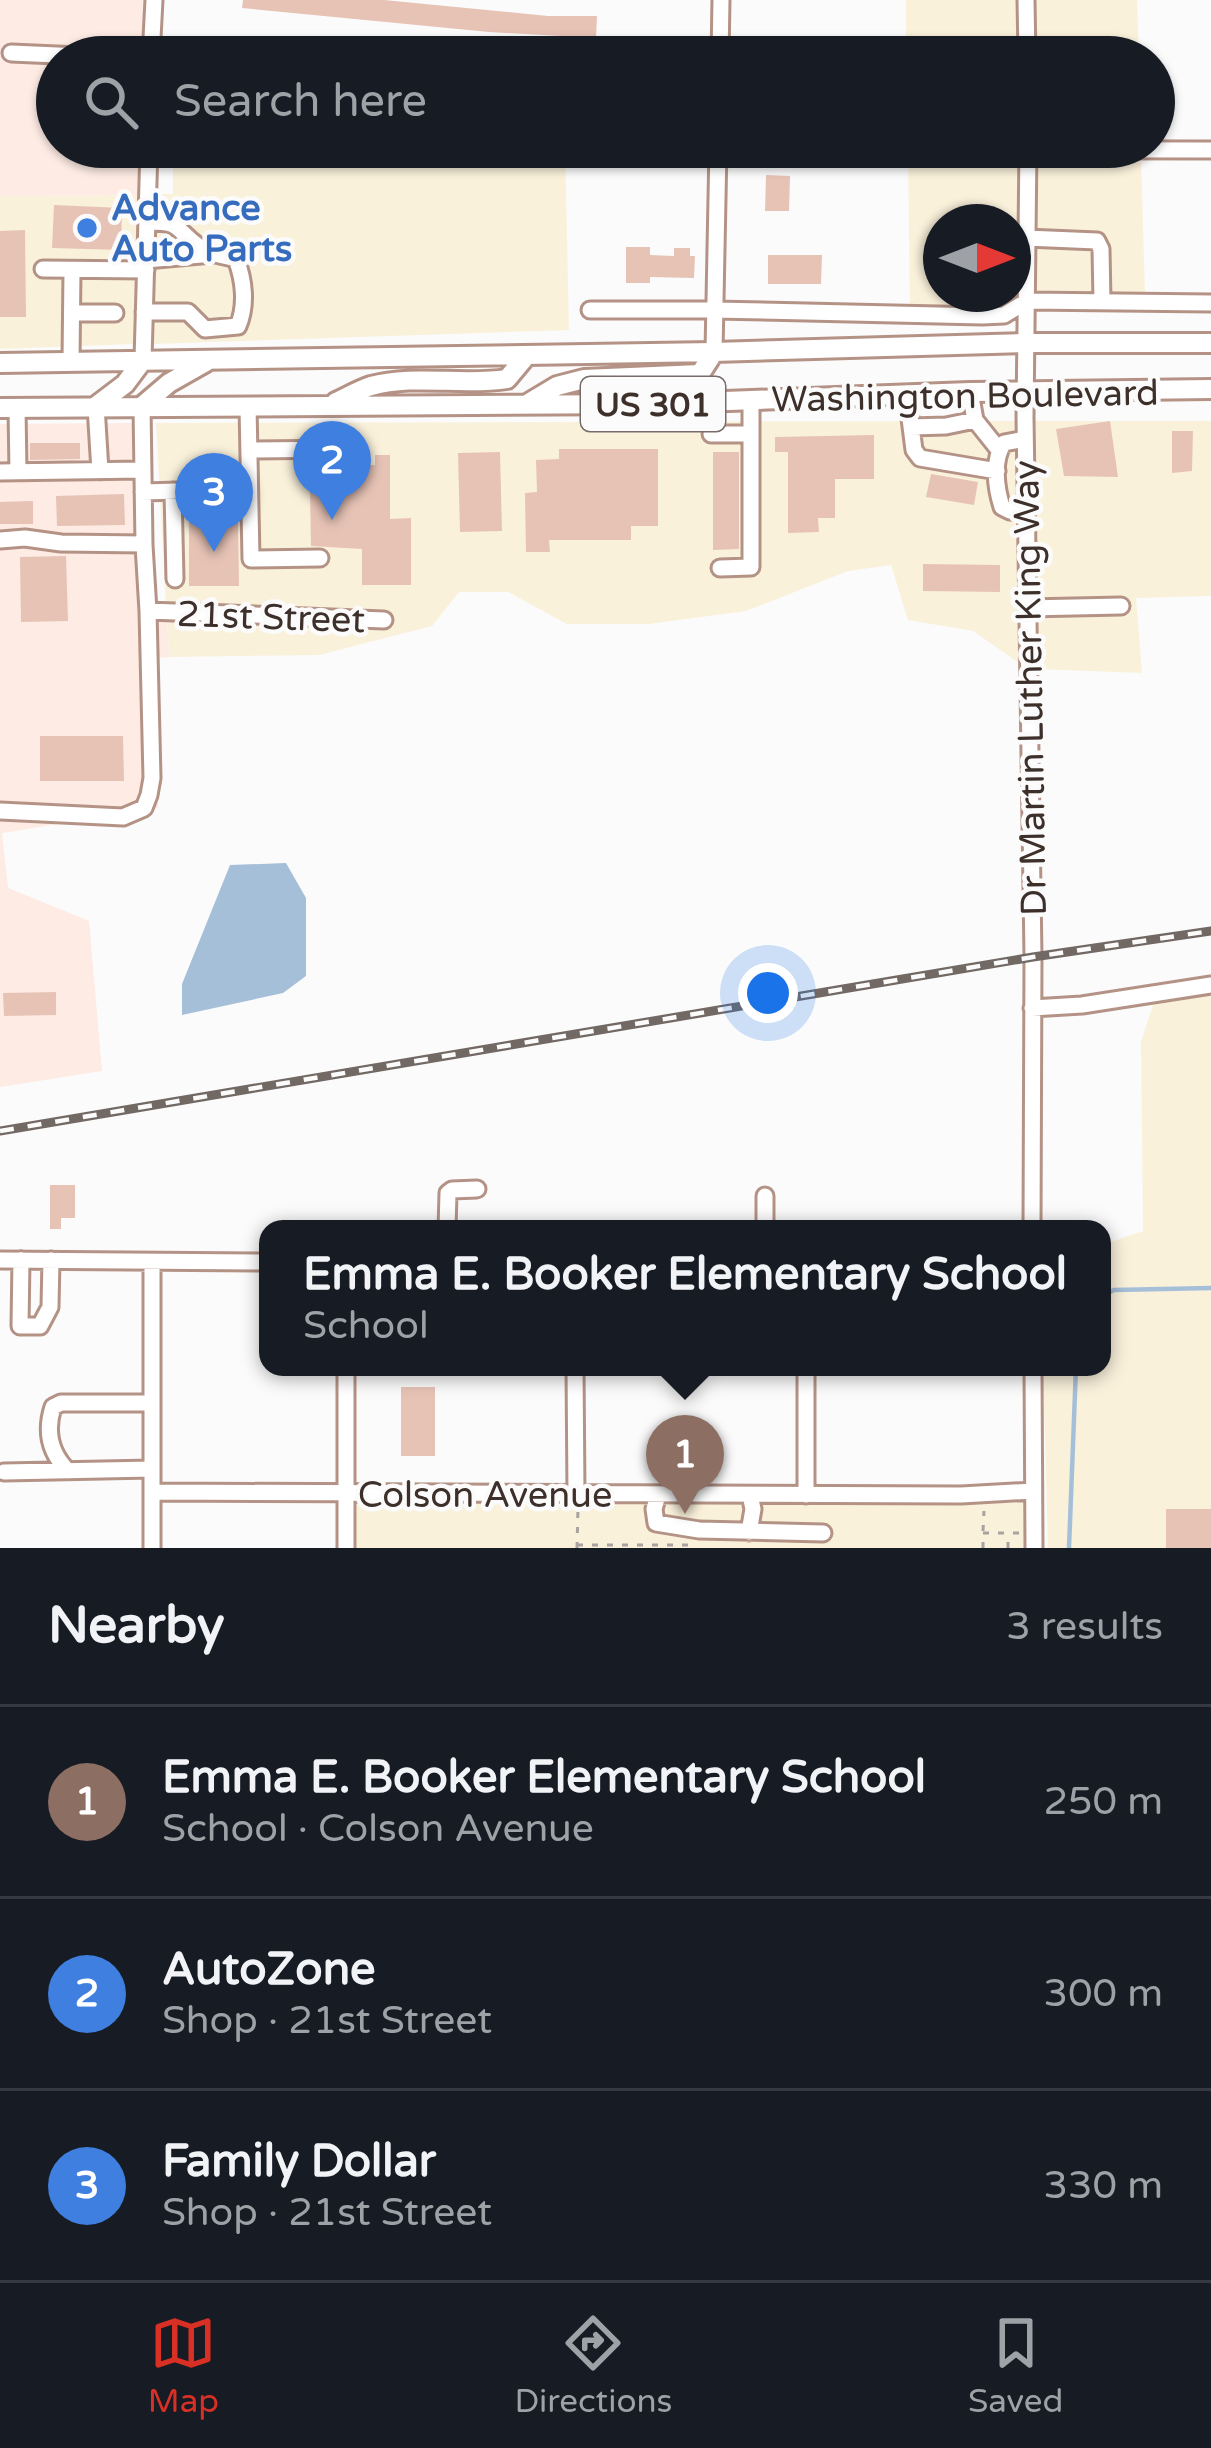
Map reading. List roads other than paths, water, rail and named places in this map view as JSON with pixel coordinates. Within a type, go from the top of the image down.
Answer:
[{"type":"main road","name":"Washington Boulevard","points":[[0,363],[1026,343],[1211,344]]},
{"type":"main road","points":[[527,404],[557,386],[584,379],[700,374],[714,352]]},
{"type":"main road","points":[[331,405],[374,385],[507,379],[526,356]]},
{"type":"main road","points":[[96,406],[125,384],[143,360]]},
{"type":"main road","points":[[142,406],[169,383],[210,360]]},
{"type":"main road","name":"Washington Boulevard","points":[[9,408],[646,404],[1211,389]]},
{"type":"street","points":[[152,36],[154,0]]},
{"type":"street","points":[[720,36],[721,0]]},
{"type":"street","points":[[1026,0],[1027,36]]},
{"type":"street","points":[[11,53],[36,54]]},
{"type":"street","points":[[1175,150],[1211,150]]},
{"type":"street","points":[[143,360],[148,168]]},
{"type":"street","points":[[714,352],[718,168]]},
{"type":"street","name":"Dr Martin Luther King Way","points":[[1027,204],[1028,168]]},
{"type":"street","points":[[144,312],[188,312],[206,329],[238,326],[243,315],[242,276],[236,260],[212,254],[168,222],[147,222]]},
{"type":"street","points":[[1031,238],[1097,241],[1102,302]]},
{"type":"street","points":[[43,269],[146,265],[212,254]]},
{"type":"street","points":[[71,361],[72,270]]},
{"type":"street","points":[[1031,301],[1211,303]]},
{"type":"street","points":[[590,310],[1009,312]]},
{"type":"street","name":"Dr Martin Luther King Way","points":[[1027,312],[1032,1220]]},
{"type":"street","points":[[72,313],[115,314]]},
{"type":"street","points":[[970,392],[975,420],[999,450]]},
{"type":"street","points":[[907,395],[914,451],[920,458],[997,471]]},
{"type":"street","points":[[720,568],[751,567],[751,400]]},
{"type":"street","points":[[96,406],[100,471]]},
{"type":"street","name":"21st Street","points":[[142,406],[148,611],[384,620]]},
{"type":"street","points":[[248,406],[251,559],[320,558]]},
{"type":"street","points":[[9,408],[18,472]]},
{"type":"street","points":[[911,428],[975,420]]},
{"type":"street","points":[[711,434],[751,434]]},
{"type":"street","points":[[1025,439],[1004,443],[997,471],[1003,507],[1026,512]]},
{"type":"street","points":[[249,450],[348,449]]},
{"type":"street","points":[[0,472],[143,470]]},
{"type":"street","points":[[143,492],[249,489]]},
{"type":"street","points":[[173,491],[175,579]]},
{"type":"street","points":[[0,540],[144,544]]},
{"type":"street","points":[[1027,608],[1121,606]]},
{"type":"street","points":[[0,811],[123,817],[144,808],[152,778],[148,611]]},
{"type":"street","points":[[1032,1008],[1082,1006],[1211,985]]},
{"type":"street","points":[[447,1220],[448,1193],[477,1189]]},
{"type":"street","points":[[765,1220],[766,1196]]},
{"type":"street","points":[[0,1259],[259,1262]]},
{"type":"street","points":[[21,1260],[20,1326],[40,1326],[50,1307],[50,1260]]},
{"type":"street","points":[[152,1262],[152,1548]]},
{"type":"street","points":[[346,1376],[346,1548]]},
{"type":"street","points":[[575,1376],[576,1495]]},
{"type":"street","points":[[806,1376],[806,1495]]},
{"type":"street","points":[[1033,1376],[1034,1540]]},
{"type":"street","points":[[68,1472],[50,1448],[53,1407],[61,1403],[152,1403]]},
{"type":"street","points":[[4,1472],[152,1469]]},
{"type":"street","name":"Colson Avenue","points":[[153,1492],[806,1495],[1033,1491]]},
{"type":"street","points":[[658,1495],[656,1523],[699,1530],[824,1533]]},
{"type":"street","points":[[749,1532],[751,1495]]},
{"type":"water","points":[[286,863],[306,898],[306,976],[283,993],[182,1015],[182,984],[230,865]]},
{"type":"waterway","points":[[1111,1292],[1211,1288]]},
{"type":"waterway","points":[[1069,1548],[1076,1376]]},
{"type":"railway","points":[[0,1131],[1211,931]]},
{"type":"place","name":"Advance Auto Parts","points":[[87,228]]},
{"type":"place","name":"AutoZone","points":[[332,520]]},
{"type":"place","name":"Family Dollar","points":[[214,552]]},
{"type":"place","name":"Emma E. Booker Elementary School","points":[[685,1514]]}]
